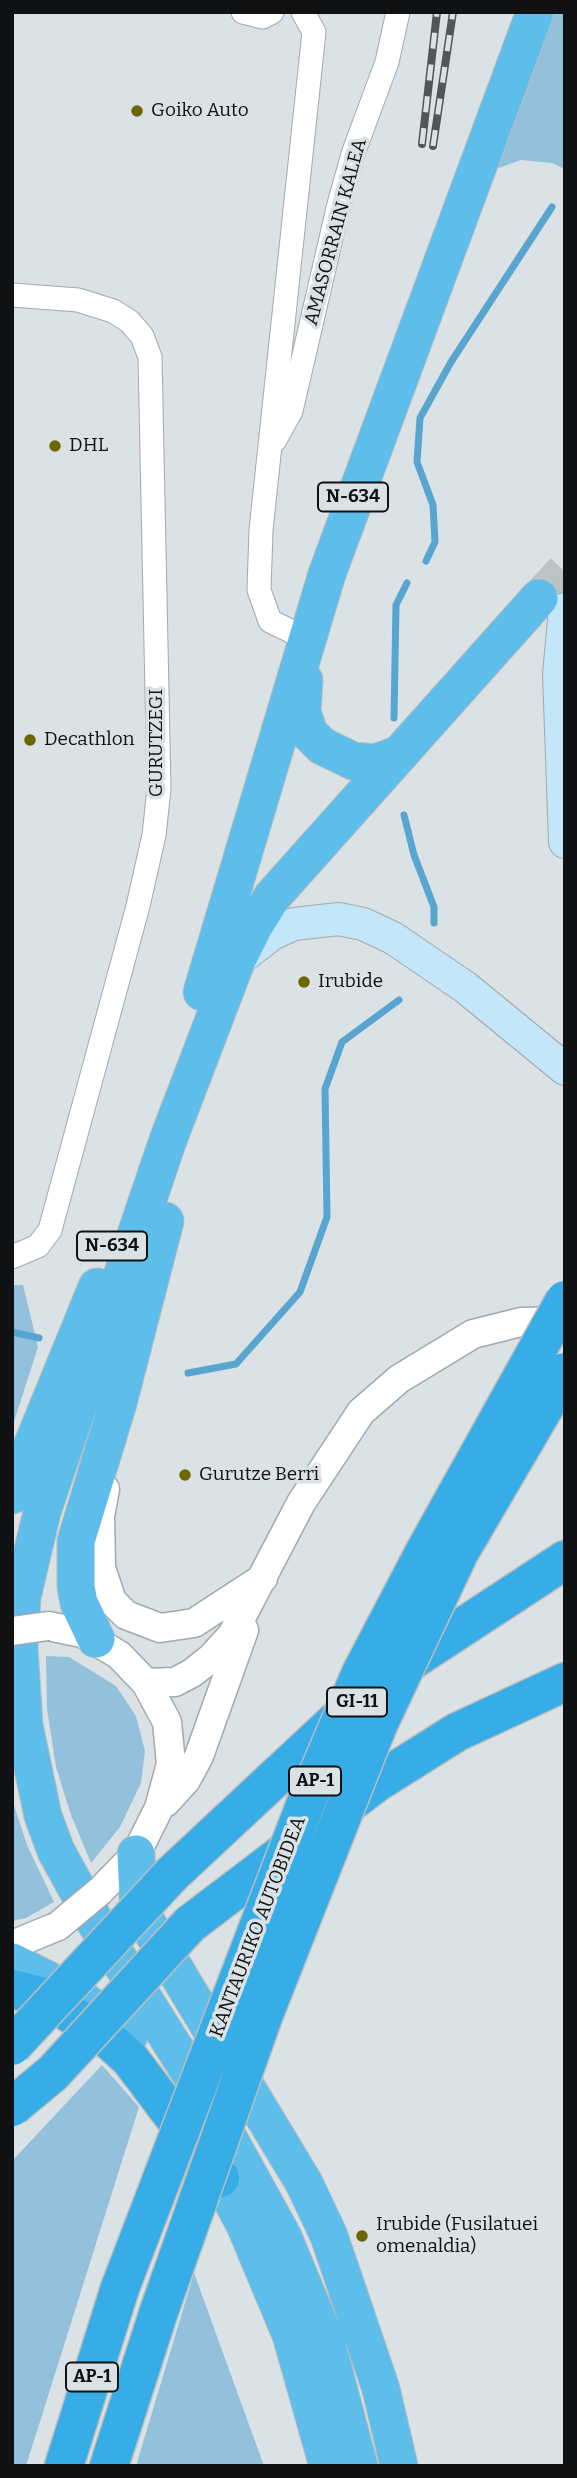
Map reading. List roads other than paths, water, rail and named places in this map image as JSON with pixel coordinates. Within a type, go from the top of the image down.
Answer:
[{"type":"highway","name":"N-634","points":[[168,1140],[202,993],[307,639],[356,488],[535,12]]},
{"type":"highway","name":"N-634","points":[[359,2466],[325,2338],[283,2238],[209,2103],[94,1920],[56,1851],[43,1816],[24,1725],[19,1648],[22,1597],[28,1562],[42,1512],[168,1140],[236,962],[272,897],[447,701],[552,604]]},
{"type":"highway","points":[[307,639],[302,712],[309,733],[321,746],[353,761],[375,763],[400,754]]},
{"type":"highway","name":"N-634","points":[[12,1495],[108,1260],[186,1030],[202,993]]},
{"type":"highway","name":"N-634","points":[[96,1639],[79,1603],[74,1566],[76,1541],[118,1403],[187,1135],[198,1063]]},
{"type":"highway","name":"KANTAURIKO AUTOBIDEA","points":[[64,2466],[120,2288],[309,1795],[362,1673],[425,1551],[565,1300]]},
{"type":"highway","name":"KANTAURIKO AUTOBIDEA","points":[[109,2466],[159,2311],[269,2002],[378,1725],[459,1553],[565,1372]]},
{"type":"highway","name":"GI-11","points":[[12,2046],[173,1874],[332,1723],[413,1657],[565,1560]]},
{"type":"highway","points":[[12,2107],[53,2073],[190,1924],[376,1783],[457,1732],[565,1682]]},
{"type":"highway","points":[[136,1854],[138,1897],[147,1923],[304,2183],[329,2236],[381,2389],[399,2466]]},
{"type":"highway","points":[[12,1962],[74,1993],[128,2036],[158,2072],[195,2129],[245,2225],[290,2335],[328,2466]]},
{"type":"highway","points":[[12,1989],[45,1997],[107,2038],[130,2059],[220,2178]]},
{"type":"main road","points":[[552,604],[559,674],[565,842]]},
{"type":"main road","points":[[236,962],[272,934],[294,924],[339,919],[363,925],[393,938],[465,988],[565,1069]]},
{"type":"street","points":[[243,12],[263,17],[272,12]]},
{"type":"street","points":[[303,12],[314,32],[270,449],[259,590],[271,621],[307,639]]},
{"type":"street","name":"AMASORRAIN KALEA","points":[[270,449],[291,411],[339,204],[354,151],[387,62],[398,12]]},
{"type":"street","name":"GURUTZEGI","points":[[12,295],[78,300],[113,311],[129,321],[142,336],[150,357],[159,789],[154,835],[138,906],[50,1230],[38,1246],[12,1257]]},
{"type":"street","points":[[146,1683],[175,1682],[211,1658],[232,1635],[302,1503],[361,1412],[399,1378],[473,1334],[521,1322],[565,1321]]},
{"type":"street","points":[[118,1403],[100,1516],[102,1569],[112,1601],[126,1615],[143,1624],[160,1628],[176,1627],[194,1623],[262,1578]]},
{"type":"street","points":[[159,1808],[186,1780],[199,1756],[262,1578]]},
{"type":"street","points":[[12,1631],[48,1626],[96,1639],[119,1656],[146,1683],[167,1722],[171,1764],[159,1808],[136,1854],[100,1891],[58,1926],[12,1945]]},
{"type":"waterway","points":[[426,561],[435,542],[433,505],[417,462],[420,418],[451,362],[552,207]]},
{"type":"waterway","points":[[394,718],[396,605],[407,583]]},
{"type":"waterway","points":[[404,815],[414,855],[434,907],[434,923]]},
{"type":"waterway","points":[[188,1373],[236,1364],[300,1292],[327,1217],[325,1089],[342,1042],[399,1000]]},
{"type":"waterway","points":[[12,1332],[39,1338]]},
{"type":"tunnel","points":[[539,598],[565,570]]},
{"type":"railway","points":[[422,144],[437,12]]},
{"type":"railway","points":[[433,146],[453,12]]},
{"type":"place","name":"Goiko Auto","points":[[137,111]]},
{"type":"place","name":"DHL","points":[[55,446]]},
{"type":"place","name":"Decathlon","points":[[30,740]]},
{"type":"place","name":"Irubide","points":[[304,982]]},
{"type":"place","name":"Gurutze Berri","points":[[185,1475]]},
{"type":"place","name":"Irubide (Fusilatuei omenaldia)","points":[[362,2236]]}]
